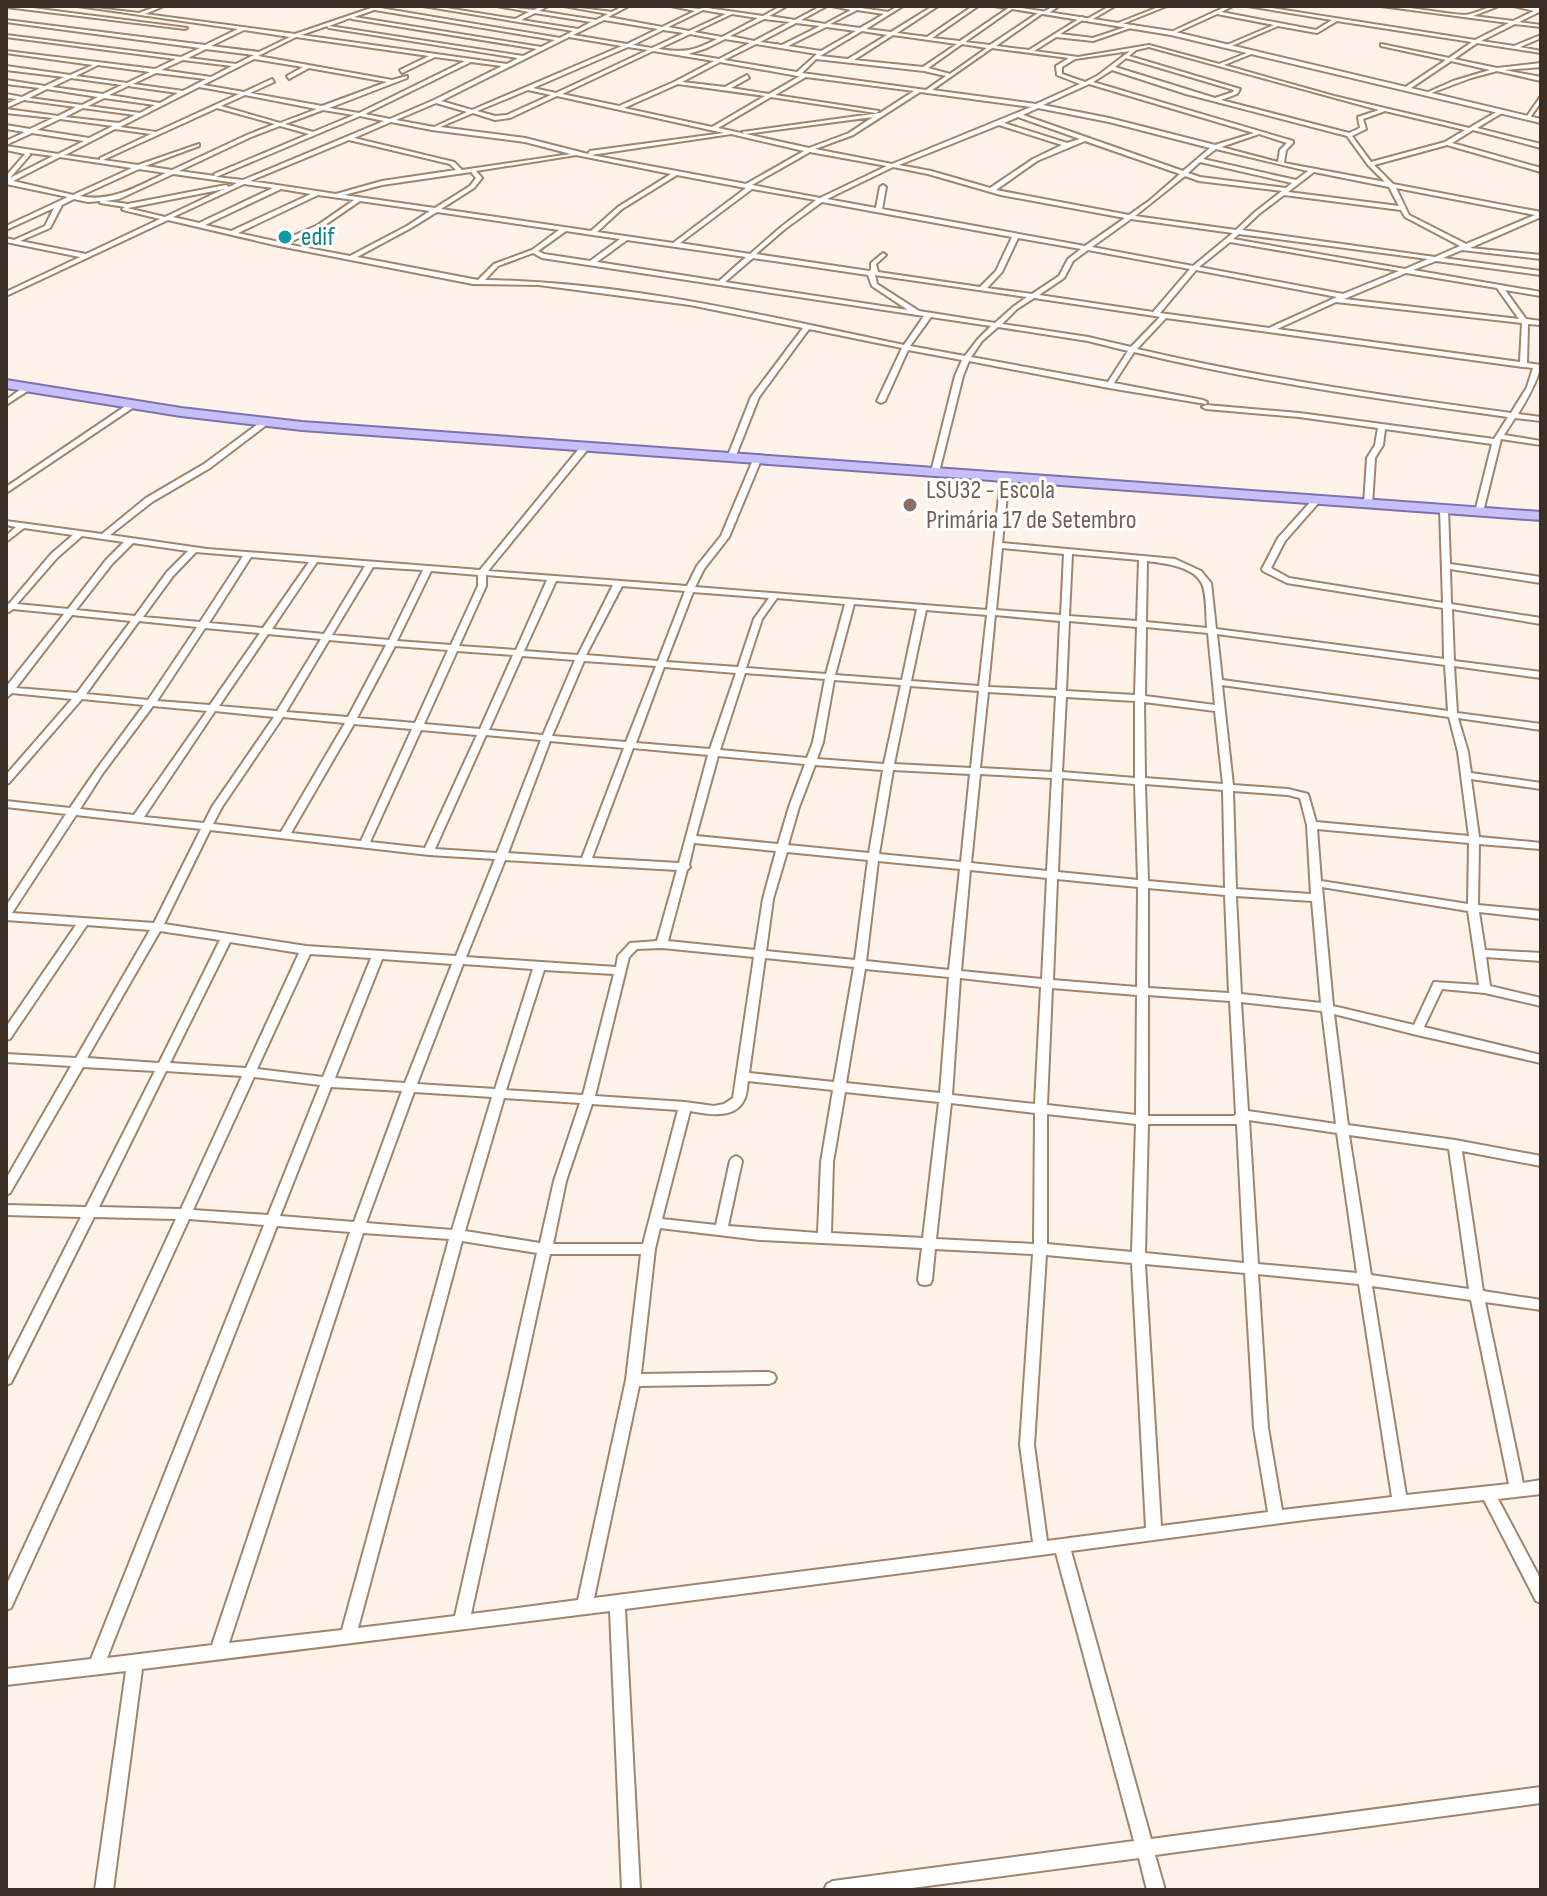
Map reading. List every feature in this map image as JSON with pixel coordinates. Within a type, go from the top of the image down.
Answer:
[{"type":"main road","points":[[6,384],[265,423],[1541,516]]},
{"type":"street","points":[[6,6],[285,41]]},
{"type":"street","points":[[80,6],[506,65]]},
{"type":"street","points":[[14,69],[162,6]]},
{"type":"street","points":[[7,181],[297,35],[382,6]]},
{"type":"street","points":[[425,6],[578,30]]},
{"type":"street","points":[[362,45],[464,6]]},
{"type":"street","points":[[499,6],[755,42],[849,61],[924,69],[949,75]]},
{"type":"street","points":[[94,200],[125,196],[233,143],[393,82],[437,55],[546,6]]},
{"type":"street","points":[[566,6],[612,13]]},
{"type":"street","points":[[6,294],[246,181],[436,101],[627,6]]},
{"type":"street","points":[[673,6],[1076,58]]},
{"type":"street","points":[[436,101],[504,118],[748,6]]},
{"type":"street","points":[[679,55],[723,38],[785,6]]},
{"type":"street","points":[[620,107],[676,83],[825,6]]},
{"type":"street","points":[[834,6],[889,13]]},
{"type":"street","points":[[714,128],[801,74],[818,55],[901,6]]},
{"type":"street","points":[[849,61],[936,6]]},
{"type":"street","points":[[927,39],[976,6]]},
{"type":"street","points":[[997,6],[1182,35],[1541,121]]},
{"type":"street","points":[[928,91],[1057,6]]},
{"type":"street","points":[[1029,52],[1054,35],[1113,6]]},
{"type":"street","points":[[1120,24],[1165,6]]},
{"type":"street","points":[[1171,33],[1231,6]]},
{"type":"street","points":[[1250,6],[1541,52]]},
{"type":"street","points":[[1287,11],[1296,6]]},
{"type":"street","points":[[1383,6],[1541,26]]},
{"type":"street","points":[[1444,12],[1457,6]]},
{"type":"street","points":[[1471,15],[1497,6]]},
{"type":"street","points":[[1516,6],[1540,10]]},
{"type":"street","points":[[6,18],[28,7]]},
{"type":"street","points":[[6,43],[97,7]]},
{"type":"street","points":[[783,47],[859,7]]},
{"type":"street","points":[[432,128],[626,46],[703,8]]},
{"type":"street","points":[[924,69],[1010,8]]},
{"type":"street","points":[[373,9],[560,39]]},
{"type":"street","points":[[1406,89],[1477,41],[1512,21],[1540,10]]},
{"type":"street","points":[[1219,13],[1318,32],[1338,19]]},
{"type":"street","points":[[351,17],[541,48]]},
{"type":"street","points":[[6,18],[260,54]]},
{"type":"street","points":[[6,108],[191,21]]},
{"type":"street","points":[[326,26],[522,57]]},
{"type":"street","points":[[1054,35],[1100,39],[1134,26]]},
{"type":"street","points":[[1229,46],[1276,26]]},
{"type":"street","points":[[6,145],[244,28]]},
{"type":"street","points":[[567,35],[801,74],[1037,106],[1109,120],[1281,164],[1541,214]]},
{"type":"street","points":[[1074,87],[1063,83],[1059,66],[1076,58],[1134,50],[1182,35]]},
{"type":"street","points":[[6,36],[235,66]]},
{"type":"street","points":[[1514,47],[1541,36]]},
{"type":"street","points":[[1100,39],[1113,42]]},
{"type":"street","points":[[1105,45],[1115,51]]},
{"type":"street","points":[[1383,45],[1541,79]]},
{"type":"street","points":[[1149,46],[1383,110],[1541,146]]},
{"type":"street","points":[[722,281],[820,200],[891,166],[1037,106],[1112,68],[1134,50]]},
{"type":"street","points":[[6,52],[210,78]]},
{"type":"street","points":[[1220,65],[1252,52]]},
{"type":"street","points":[[253,57],[393,82]]},
{"type":"street","points":[[1127,57],[1237,89],[1235,93],[1216,100]]},
{"type":"street","points":[[215,176],[359,115],[470,60]]},
{"type":"street","points":[[1428,94],[1468,77],[1541,65]]},
{"type":"street","points":[[289,77],[310,66]]},
{"type":"street","points":[[1112,68],[1293,122],[1349,135],[1363,129],[1360,118],[1383,110]]},
{"type":"street","points":[[6,70],[182,92]]},
{"type":"street","points":[[726,89],[747,77]]},
{"type":"street","points":[[1063,78],[1086,82],[1292,143],[1283,150],[1281,164]]},
{"type":"street","points":[[102,159],[272,81]]},
{"type":"street","points":[[6,82],[159,104]]},
{"type":"street","points":[[676,83],[883,113]]},
{"type":"street","points":[[197,85],[432,128],[517,138],[676,173],[1342,296]]},
{"type":"street","points":[[528,88],[809,150],[929,172],[991,190],[1130,217],[1541,273]]},
{"type":"street","points":[[674,245],[749,186],[809,150],[851,134],[920,90]]},
{"type":"street","points":[[6,96],[139,114]]},
{"type":"street","points":[[1527,118],[1541,98]]},
{"type":"street","points":[[215,106],[311,133]]},
{"type":"street","points":[[6,108],[154,133]]},
{"type":"street","points":[[1370,164],[1447,143],[1500,112]]},
{"type":"street","points":[[337,196],[365,186],[472,169],[883,113]]},
{"type":"street","points":[[1018,115],[1212,182],[1402,208]]},
{"type":"street","points":[[935,472],[966,359],[996,326],[1032,296],[1062,277],[1070,260],[1130,217],[1213,148],[1293,122]]},
{"type":"street","points":[[999,123],[1067,145]]},
{"type":"street","points":[[6,127],[91,140]]},
{"type":"street","points":[[1349,135],[1370,164],[1392,186],[1407,216],[1466,248],[1541,257]]},
{"type":"street","points":[[347,138],[452,163],[460,171]]},
{"type":"street","points":[[991,190],[1035,160],[1084,139]]},
{"type":"street","points":[[1447,143],[1541,170]]},
{"type":"street","points":[[6,145],[26,154],[102,159],[625,238],[1539,367],[1531,387],[1498,440],[1479,512]]},
{"type":"street","points":[[6,228],[143,165],[197,145]]},
{"type":"street","points":[[7,181],[26,154]]},
{"type":"street","points":[[1198,160],[1296,182]]},
{"type":"street","points":[[351,258],[438,210],[472,187],[479,178],[472,169]]},
{"type":"street","points":[[1155,314],[1194,268],[1313,170]]},
{"type":"street","points":[[592,233],[620,208],[676,173]]},
{"type":"street","points":[[7,181],[279,244],[480,282],[572,286],[739,310],[806,328],[1205,405],[1541,443]]},
{"type":"street","points":[[116,206],[238,185]]},
{"type":"street","points":[[200,226],[279,187]]},
{"type":"street","points":[[879,210],[883,187]]},
{"type":"street","points":[[232,233],[318,193]]},
{"type":"street","points":[[279,244],[320,226],[359,199]]},
{"type":"street","points":[[17,240],[48,227],[59,204]]},
{"type":"street","points":[[1268,330],[1333,299],[1466,248],[1541,214]]},
{"type":"street","points":[[480,282],[496,265],[534,251],[564,229]]},
{"type":"street","points":[[982,289],[999,272],[1015,237]]},
{"type":"street","points":[[593,262],[625,238]]},
{"type":"street","points":[[6,240],[86,256]]},
{"type":"street","points":[[1228,240],[1541,294]]},
{"type":"street","points":[[534,251],[542,256],[722,281],[1133,349],[1214,369],[1367,396],[1541,419]]},
{"type":"street","points":[[883,255],[873,264],[874,285],[924,315]]},
{"type":"street","points":[[1500,288],[1525,322],[1523,365]]},
{"type":"street","points":[[1333,299],[1541,323]]},
{"type":"street","points":[[881,401],[924,315]]},
{"type":"street","points":[[1109,386],[1133,349],[1165,315]]},
{"type":"street","points":[[731,458],[755,397],[806,328]]},
{"type":"street","points":[[6,403],[28,388]]},
{"type":"street","points":[[6,491],[133,405]]},
{"type":"street","points":[[103,537],[149,500],[218,459],[265,423]]},
{"type":"street","points":[[1368,505],[1371,458],[1379,445],[1382,426]]},
{"type":"street","points":[[364,845],[482,586],[482,573],[585,447]]},
{"type":"street","points":[[586,860],[690,588],[700,568],[725,537],[757,460]]},
{"type":"street","points":[[925,1280],[946,1097],[954,974],[1005,477]]},
{"type":"street","points":[[1317,500],[1281,540],[1266,569],[1287,580],[1541,621]]},
{"type":"street","points":[[1444,509],[1445,606],[1453,716],[1466,775],[1474,839],[1473,908],[1485,989]]},
{"type":"street","points":[[6,523],[194,549],[370,565],[1212,631],[1541,675]]},
{"type":"street","points":[[6,540],[23,525]]},
{"type":"street","points":[[8,608],[54,556],[79,534]]},
{"type":"street","points":[[7,692],[109,562],[130,541]]},
{"type":"street","points":[[998,545],[1181,563],[1205,579],[1228,788],[1229,891],[1261,1428],[1276,1517]]},
{"type":"street","points":[[6,781],[78,698],[134,620],[194,549]]},
{"type":"street","points":[[1041,1548],[1027,1445],[1040,1249],[1041,1108],[1068,551]]},
{"type":"street","points":[[249,554],[6,915],[157,927],[306,950],[620,971]]},
{"type":"street","points":[[1143,558],[1140,625],[1143,660],[1139,698],[1143,883],[1142,1120],[1138,1259],[1154,1534]]},
{"type":"street","points":[[137,819],[315,559]]},
{"type":"street","points":[[6,1190],[157,927],[217,807],[280,714],[370,565]]},
{"type":"street","points":[[1445,566],[1541,580]]},
{"type":"street","points":[[284,836],[353,721],[427,570]]},
{"type":"street","points":[[429,852],[517,651],[553,577]]},
{"type":"street","points":[[219,1649],[358,1228],[440,1007],[462,959],[547,737],[598,619],[619,583]]},
{"type":"street","points":[[662,944],[715,751],[758,619],[775,595]]},
{"type":"street","points":[[6,1058],[249,1072],[327,1082],[412,1085],[718,1110],[733,1107],[739,1099],[768,899],[809,761],[818,742],[830,677],[850,602]]},
{"type":"street","points":[[8,608],[326,638],[983,689],[1139,698],[1221,709]]},
{"type":"street","points":[[824,1239],[827,1162],[860,965],[873,858],[888,768],[922,608]]},
{"type":"street","points":[[1218,682],[1541,727]]},
{"type":"street","points":[[7,692],[632,743],[888,768],[1058,775],[1304,796],[1312,825],[1326,1008],[1364,1279],[1400,1501]]},
{"type":"street","points":[[1466,775],[1541,786]]},
{"type":"street","points":[[6,804],[429,852],[685,867]]},
{"type":"street","points":[[1312,825],[1541,846]]},
{"type":"street","points":[[690,839],[782,851],[966,864],[1317,898]]},
{"type":"street","points":[[1315,883],[1473,908],[1541,915]]},
{"type":"street","points":[[6,1036],[84,921]]},
{"type":"street","points":[[6,1379],[226,940]]},
{"type":"street","points":[[462,1621],[560,1181],[588,1098],[627,950],[644,944],[662,944],[1047,983],[1236,997],[1326,1008],[1541,1059]]},
{"type":"street","points":[[6,1603],[306,950]]},
{"type":"street","points":[[1481,953],[1541,957]]},
{"type":"street","points":[[96,1666],[378,954]]},
{"type":"street","points":[[348,1635],[429,1324],[498,1092],[540,965]]},
{"type":"street","points":[[1417,1031],[1438,985],[1485,989],[1541,1002]]},
{"type":"street","points":[[741,1076],[1142,1120],[1237,1120],[1243,1115],[1455,1145],[1541,1161]]},
{"type":"street","points":[[585,1606],[633,1380],[648,1249],[685,1106]]},
{"type":"street","points":[[1455,1145],[1477,1297],[1517,1490]]},
{"type":"street","points":[[721,1231],[736,1161]]},
{"type":"street","points":[[6,1210],[185,1214],[457,1235],[545,1249],[648,1249]]},
{"type":"street","points":[[656,1223],[824,1239],[1040,1249],[1364,1279],[1541,1305]]},
{"type":"street","points":[[633,1380],[769,1378]]},
{"type":"street","points":[[6,1677],[1400,1501],[1489,1495],[1541,1487]]},
{"type":"street","points":[[1489,1495],[1541,1596]]},
{"type":"street","points":[[1062,1546],[1156,1890]]},
{"type":"street","points":[[617,1602],[631,1890]]},
{"type":"street","points":[[104,1890],[135,1663]]},
{"type":"street","points":[[833,1890],[1541,1795]]},
{"type":"place","name":"edif","points":[[285,237]]},
{"type":"place","name":"LSU32 - Escola Primária 17 de Setembro","points":[[910,505]]}]
